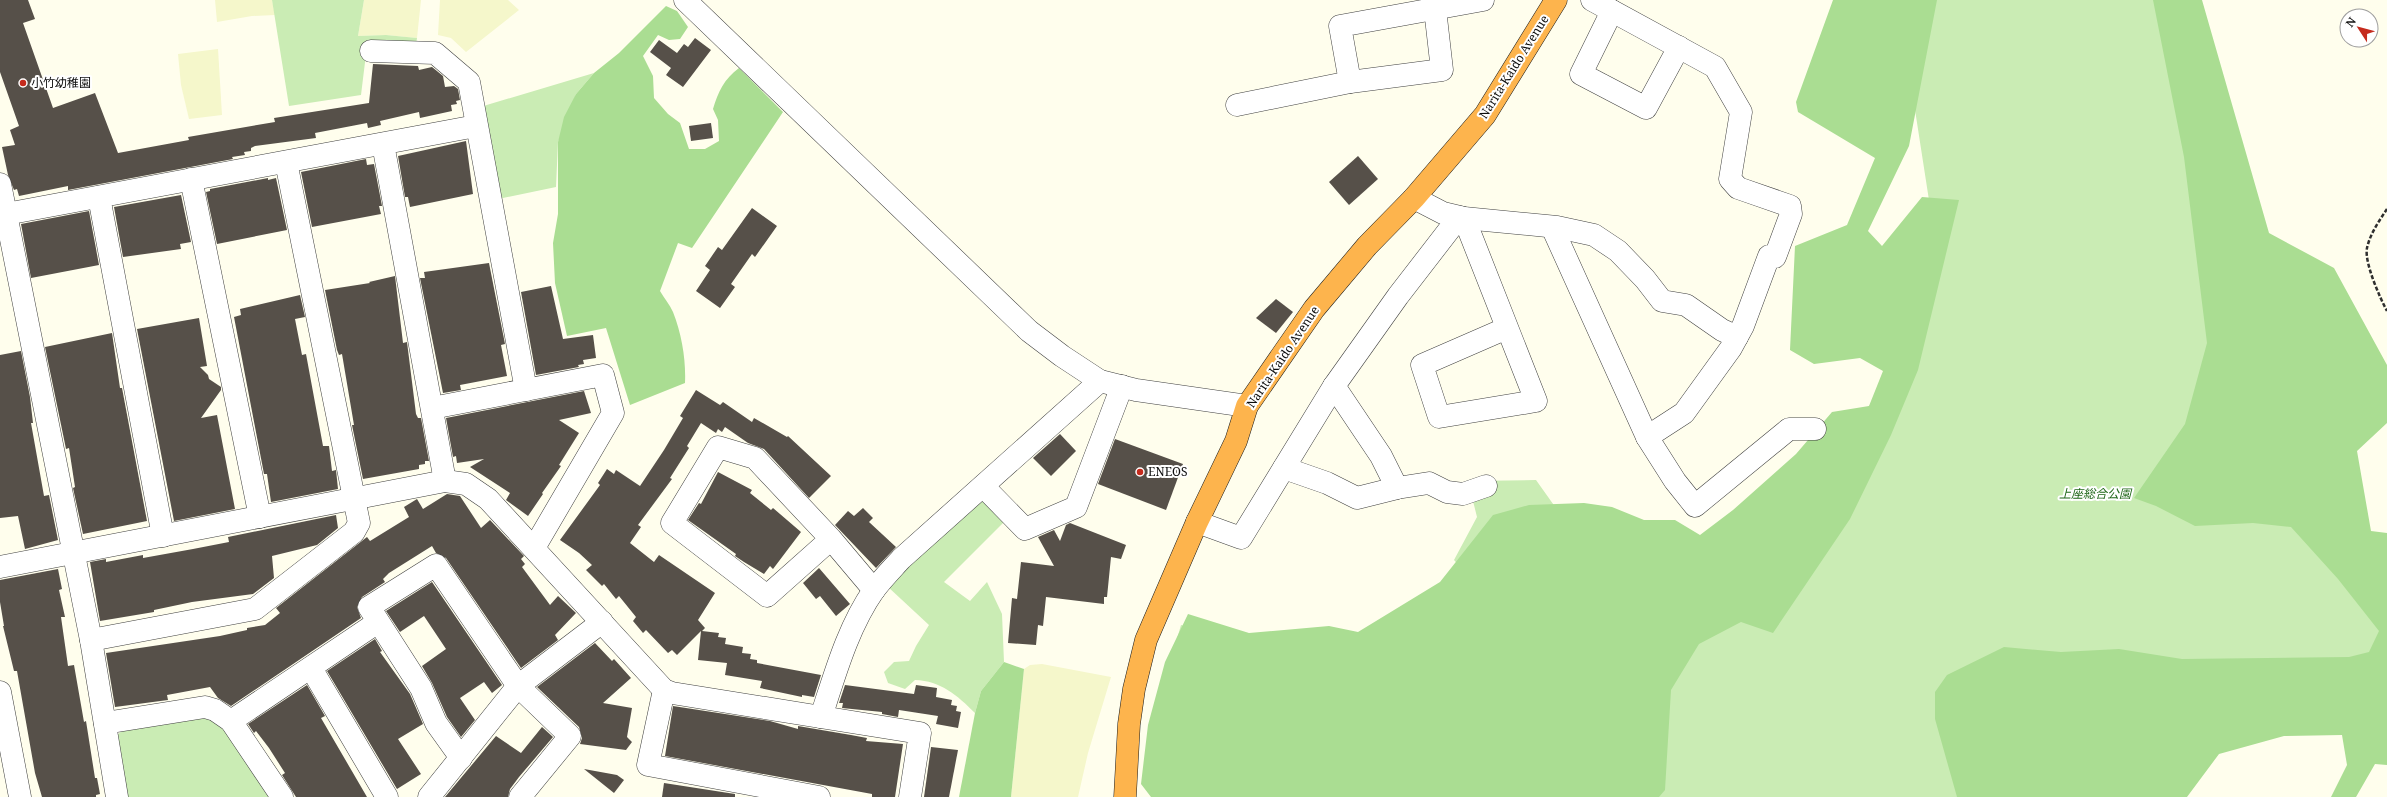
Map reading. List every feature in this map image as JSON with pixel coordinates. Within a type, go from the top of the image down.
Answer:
[{"type":"highway","name":"Narita-Kaido Avenue","points":[[1125,797],[1130,717],[1134,689],[1146,640],[1197,522],[1236,441],[1248,406],[1314,309],[1367,246],[1414,198],[1485,115],[1556,0]]},
{"type":"street","points":[[685,0],[1029,331],[1062,356],[1100,381],[1136,390],[1248,406]]},
{"type":"street","points":[[1350,82],[1340,26],[1483,0]]},
{"type":"street","points":[[1592,0],[1715,67],[1741,112],[1730,179],[1738,188],[1790,206],[1791,214],[1775,257],[1769,256],[1743,326],[1737,337],[1684,413],[1647,437]]},
{"type":"street","points":[[1237,105],[1350,82],[1442,70],[1435,9]]},
{"type":"street","points":[[1612,11],[1581,74],[1646,108],[1679,47]]},
{"type":"street","points":[[371,51],[435,54],[468,82],[526,390]]},
{"type":"street","points":[[6,214],[476,126]]},
{"type":"street","points":[[383,144],[446,481]]},
{"type":"street","points":[[91,640],[255,609],[263,605],[354,532],[359,523],[286,162]]},
{"type":"street","points":[[191,179],[260,517]]},
{"type":"street","points":[[0,184],[72,553],[91,640],[117,797]]},
{"type":"street","points":[[99,197],[163,536]]},
{"type":"street","points":[[1414,198],[1443,213],[1461,218],[1552,227],[1594,235],[1618,251],[1645,279],[1662,301],[1686,305],[1722,330],[1737,337]]},
{"type":"street","points":[[1461,218],[1507,328],[1536,401],[1438,417],[1422,365],[1507,328]]},
{"type":"street","points":[[1197,522],[1241,538],[1334,386],[1398,296],[1461,218]]},
{"type":"street","points":[[1552,227],[1647,437],[1675,481],[1695,506],[1789,429],[1815,429]]},
{"type":"street","points":[[432,408],[603,375],[613,413],[534,548]]},
{"type":"street","points":[[821,717],[837,668],[852,630],[874,590],[901,560],[1100,381]]},
{"type":"street","points":[[983,486],[1025,529],[1076,507],[1122,386]]},
{"type":"street","points":[[1334,386],[1381,456],[1397,488]]},
{"type":"street","points":[[831,539],[767,596],[672,523],[718,447],[755,458],[831,539],[874,590]]},
{"type":"street","points":[[1284,468],[1327,483],[1356,498],[1397,488],[1430,483],[1447,492],[1462,494],[1486,486]]},
{"type":"street","points":[[0,567],[446,481],[466,484],[478,491],[534,548],[664,690],[672,693],[920,733],[910,797]]},
{"type":"street","points":[[461,758],[436,723],[421,688],[369,607],[436,565],[518,686],[570,736],[520,797]]},
{"type":"street","points":[[231,721],[378,622]]},
{"type":"street","points":[[429,797],[518,686],[602,622]]},
{"type":"street","points":[[310,668],[387,797]]},
{"type":"street","points":[[664,690],[648,765],[819,797]]},
{"type":"street","points":[[0,692],[20,797]]},
{"type":"street","points":[[105,723],[205,707],[215,710],[231,721],[282,797]]},
{"type":"path","points":[[2387,209],[2377,222],[2367,250],[2376,291],[2387,311]]},
{"type":"green space","points":[[215,0],[272,0],[275,15],[252,16],[217,22]]},
{"type":"green space","points":[[272,0],[364,0],[358,36],[386,35],[417,38],[416,45],[367,46],[361,95],[289,106]]},
{"type":"green space","points":[[364,0],[421,0],[417,38],[386,35],[358,36]]},
{"type":"green space","points":[[440,0],[508,0],[519,10],[466,52],[451,38],[438,35]]},
{"type":"green space","points":[[1833,0],[1937,0],[1909,146],[1868,231],[1882,246],[1922,197],[1959,200],[1918,370],[1891,435],[1850,519],[1773,633],[1741,622],[1699,644],[1671,690],[1665,790],[1659,797],[1151,797],[1141,784],[1148,725],[1165,662],[1188,614],[1249,633],[1329,626],[1358,632],[1440,582],[1493,515],[1529,505],[1584,503],[1612,507],[1644,520],[1675,520],[1700,535],[1733,510],[1796,454],[1832,412],[1869,406],[1883,371],[1860,358],[1814,364],[1790,350],[1795,246],[1847,225],[1875,158],[1798,112],[1796,102]]},
{"type":"green space","name":"上座総合公園","points":[[1898,0],[2178,0],[2325,507],[2387,546],[2387,722],[2280,714],[2138,797],[1374,797],[1174,649],[1181,625],[1313,656],[1498,609],[1454,560],[1477,517],[1468,481],[1536,480],[1578,539],[1652,573],[1891,389],[1935,239]]},
{"type":"green space","points":[[2153,0],[2202,0],[2269,233],[2334,268],[2387,365],[2387,423],[2357,451],[2371,531],[2387,533],[2387,765],[2375,764],[2356,797],[2331,797],[2347,765],[2342,735],[2284,736],[2219,754],[2187,797],[1957,797],[1935,719],[1935,692],[1947,675],[2004,647],[2061,652],[2119,649],[2182,659],[2349,657],[2369,652],[2379,631],[2338,579],[2291,527],[2253,523],[2195,526],[2156,506],[2134,498],[2185,424],[2207,343],[2184,157]]},
{"type":"green space","points":[[666,6],[677,11],[688,27],[680,39],[669,40],[658,35],[643,56],[653,76],[654,98],[668,114],[680,123],[689,149],[705,149],[719,141],[718,120],[713,109],[722,86],[739,68],[783,112],[692,248],[678,243],[660,291],[672,309],[679,330],[684,356],[685,383],[630,405],[606,328],[567,336],[555,283],[553,243],[558,214],[558,142],[564,117],[576,94],[594,73],[619,53]]},
{"type":"green space","points":[[218,49],[222,115],[189,119],[181,85],[178,54]]},
{"type":"green space","points":[[594,73],[576,94],[558,142],[556,187],[498,199],[480,107]]},
{"type":"green space","points":[[984,496],[1007,519],[944,582],[970,601],[987,582],[1002,614],[1004,662],[981,691],[975,713],[962,700],[948,690],[933,683],[915,680],[905,689],[888,683],[884,672],[894,662],[909,661],[929,625],[887,586]]},
{"type":"green space","points":[[1004,662],[1024,669],[1011,797],[959,797],[975,713],[981,691]]},
{"type":"green space","points":[[1042,664],[1111,677],[1088,753],[1078,797],[1011,797],[1024,669],[1030,665]]},
{"type":"green space","points":[[203,716],[226,728],[273,797],[126,797],[116,736],[123,730]]},
{"type":"building","points":[[0,0],[28,0],[35,19],[23,23],[53,108],[95,93],[118,153],[189,140],[188,137],[275,122],[274,118],[369,103],[373,64],[418,66],[419,70],[432,67],[443,76],[445,87],[454,86],[458,89],[460,100],[456,101],[457,104],[451,105],[452,111],[420,118],[419,112],[380,121],[381,125],[368,128],[367,123],[315,133],[316,138],[255,146],[251,148],[251,151],[244,152],[245,155],[232,157],[233,159],[68,190],[68,186],[19,196],[17,189],[14,190],[8,175],[2,147],[15,145],[10,130],[19,126],[0,72]]},
{"type":"building","points":[[695,38],[711,50],[683,87],[666,75],[671,68],[650,52],[659,40],[677,53],[684,44],[688,47]]},
{"type":"building","points":[[711,123],[713,138],[691,141],[689,126]]},
{"type":"building","points":[[466,141],[473,194],[410,207],[408,197],[405,197],[398,156]]},
{"type":"building","points":[[1358,156],[1378,179],[1349,205],[1329,182]]},
{"type":"building","points":[[366,159],[367,165],[374,164],[382,206],[379,206],[381,214],[312,227],[301,172]]},
{"type":"building","points":[[268,178],[268,180],[276,178],[287,230],[217,244],[206,192],[210,191],[210,189]]},
{"type":"building","points":[[181,195],[191,242],[180,244],[181,249],[123,257],[114,207]]},
{"type":"building","points":[[752,208],[777,226],[755,257],[752,254],[731,284],[735,287],[720,308],[696,291],[710,270],[705,266],[718,247],[722,250]]},
{"type":"building","points":[[89,211],[99,265],[31,278],[21,224]]},
{"type":"building","points":[[489,263],[505,344],[501,345],[507,376],[460,385],[461,390],[443,393],[420,278],[425,278],[424,272]]},
{"type":"building","points":[[395,276],[403,343],[407,342],[416,414],[418,418],[421,418],[429,461],[425,461],[425,464],[419,465],[419,469],[363,479],[352,425],[354,425],[342,354],[339,355],[337,350],[325,290],[370,283],[369,282]]},
{"type":"building","points":[[551,286],[563,339],[593,335],[596,358],[583,360],[584,364],[578,365],[579,367],[536,375],[521,292]]},
{"type":"building","points":[[300,295],[305,317],[295,319],[302,355],[306,354],[323,446],[329,446],[332,471],[336,470],[338,489],[271,502],[267,474],[264,474],[234,317],[241,315],[240,309]]},
{"type":"building","points":[[1276,299],[1293,312],[1276,333],[1256,318]]},
{"type":"building","points":[[199,318],[207,366],[200,367],[208,375],[209,379],[221,387],[221,390],[201,418],[217,415],[235,509],[174,521],[137,329]]},
{"type":"building","points":[[112,333],[120,388],[122,388],[147,521],[83,534],[73,488],[75,487],[69,448],[66,449],[45,347]]},
{"type":"building","points":[[21,351],[30,397],[33,423],[31,423],[44,496],[49,495],[58,540],[25,549],[18,516],[0,518],[0,355]]},
{"type":"building","points":[[696,390],[720,405],[723,402],[752,422],[754,418],[787,437],[788,436],[831,476],[809,498],[764,449],[748,443],[725,427],[722,432],[718,429],[716,433],[701,423],[687,446],[689,448],[670,478],[672,479],[638,525],[641,527],[630,543],[654,562],[659,555],[715,593],[698,620],[705,628],[702,631],[719,633],[718,637],[726,638],[725,644],[743,647],[742,653],[751,654],[750,659],[757,660],[757,663],[821,675],[814,697],[802,695],[802,697],[760,688],[762,681],[725,675],[727,663],[698,660],[701,631],[677,655],[672,650],[668,653],[646,630],[643,633],[633,621],[636,617],[619,596],[616,599],[604,584],[602,586],[586,570],[592,565],[579,553],[560,540],[600,485],[598,483],[607,469],[614,474],[616,470],[640,486],[683,418],[680,416]]},
{"type":"building","points":[[584,391],[591,413],[559,420],[579,433],[559,465],[561,466],[528,516],[506,500],[510,493],[470,467],[484,459],[457,463],[456,456],[453,457],[446,418]]},
{"type":"building","points":[[1060,434],[1076,451],[1051,476],[1033,458]]},
{"type":"building","points":[[1115,439],[1183,464],[1166,510],[1098,484]]},
{"type":"building","points":[[718,472],[752,490],[750,493],[771,510],[773,508],[801,532],[773,569],[770,566],[764,574],[735,556],[736,554],[688,520],[699,503],[701,504]]},
{"type":"building","points":[[447,494],[460,496],[481,528],[490,520],[524,556],[521,559],[525,564],[522,567],[550,605],[558,596],[576,613],[555,635],[558,640],[521,668],[446,558],[436,553],[432,546],[389,573],[383,579],[385,582],[362,597],[357,607],[361,618],[231,706],[218,698],[210,687],[167,695],[168,700],[115,707],[106,653],[220,636],[247,630],[247,628],[265,625],[280,613],[276,608],[367,537],[370,541],[409,517],[404,507],[417,499],[423,509]]},
{"type":"building","points":[[863,508],[873,518],[869,522],[896,547],[876,568],[835,525],[848,511],[854,516]]},
{"type":"building","points":[[336,515],[338,528],[317,545],[272,556],[274,578],[253,594],[192,602],[154,610],[154,612],[100,621],[90,562],[106,559],[106,562],[143,555],[143,558],[193,549],[229,542],[228,537]]},
{"type":"building","points":[[1070,523],[1126,545],[1121,559],[1111,557],[1107,597],[1104,597],[1104,604],[1046,597],[1043,626],[1038,625],[1036,645],[1008,643],[1012,598],[1017,599],[1021,562],[1054,566],[1038,537],[1054,530],[1060,541],[1066,525]]},
{"type":"building","points":[[819,568],[850,604],[836,616],[820,596],[816,599],[803,583]]},
{"type":"building","points":[[58,569],[62,589],[59,590],[65,617],[61,617],[68,666],[74,665],[84,722],[86,721],[95,778],[97,778],[100,794],[96,795],[96,797],[42,797],[35,773],[17,671],[14,671],[3,626],[0,602],[0,580]]},
{"type":"building","points":[[432,582],[502,685],[492,693],[484,682],[460,698],[475,720],[461,737],[447,717],[432,683],[422,666],[446,649],[424,616],[400,632],[386,611]]},
{"type":"building","points":[[375,639],[382,651],[380,652],[410,694],[423,724],[398,739],[421,774],[397,789],[327,671]]},
{"type":"building","points":[[595,643],[612,661],[614,659],[631,678],[603,703],[632,708],[627,737],[632,742],[626,750],[580,744],[582,738],[579,727],[537,687]]},
{"type":"building","points":[[307,685],[325,716],[321,718],[367,797],[296,797],[282,775],[285,773],[269,748],[256,731],[254,733],[248,724]]},
{"type":"building","points":[[845,685],[914,694],[916,685],[937,688],[936,697],[952,700],[951,705],[957,706],[956,711],[961,712],[958,728],[936,724],[938,716],[899,710],[898,717],[882,714],[882,712],[842,708],[843,703],[839,703]]},
{"type":"building","points":[[673,706],[770,721],[798,729],[798,726],[851,735],[867,738],[866,741],[903,744],[895,797],[872,797],[872,794],[665,756]]},
{"type":"building","points":[[542,727],[553,737],[510,789],[508,797],[445,797],[496,736],[521,753]]},
{"type":"building","points":[[931,747],[958,750],[949,797],[924,797]]},
{"type":"building","points":[[584,769],[617,775],[624,780],[614,793]]},
{"type":"building","points":[[664,783],[735,794],[735,797],[662,797]]},
{"type":"place","name":"小竹幼稚園","points":[[23,83]]},
{"type":"place","name":"ENEOS","points":[[1140,472]]}]
